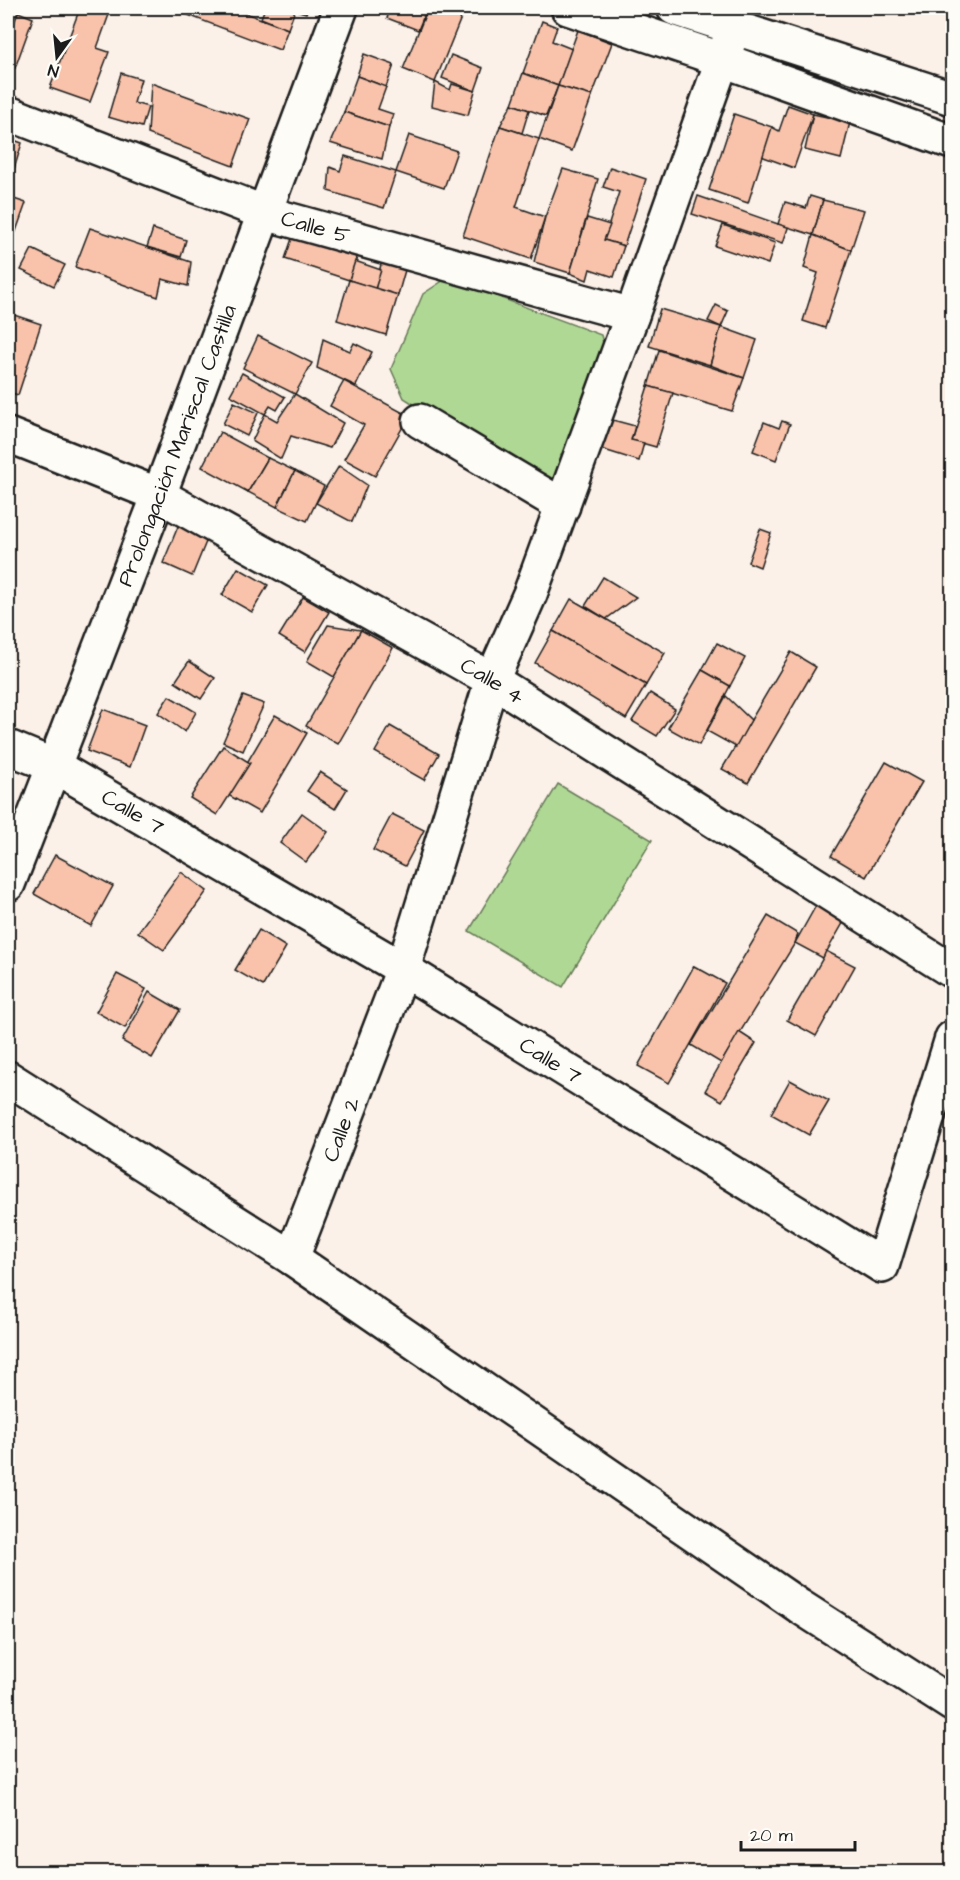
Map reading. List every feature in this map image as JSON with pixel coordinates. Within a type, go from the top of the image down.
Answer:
[{"type":"street","name":"Prolongación Mariscal Castilla","points":[[8,884],[159,495],[341,8]]},
{"type":"street","points":[[568,8],[723,60],[952,142]]},
{"type":"street","points":[[674,8],[952,98]]},
{"type":"street","name":"Calle 2","points":[[292,1258],[403,969],[492,680],[530,594],[563,506],[734,27]]},
{"type":"street","name":"Calle 5","points":[[8,113],[265,213],[632,315]]},
{"type":"street","points":[[420,421],[563,506]]},
{"type":"street","name":"Calle 4","points":[[8,435],[159,495],[492,680],[952,971]]},
{"type":"street","name":"Calle 7","points":[[8,747],[54,766],[403,969],[882,1266],[952,1038]]},
{"type":"street","points":[[8,1078],[292,1258],[800,1606],[952,1704]]},
{"type":"green space","points":[[447,278],[601,335],[603,343],[557,480],[541,485],[404,398],[391,369],[423,294]]},
{"type":"green space","points":[[558,784],[652,840],[563,987],[469,931]]},
{"type":"building","points":[[80,8],[111,9],[97,48],[109,52],[90,102],[50,88]]},
{"type":"building","points":[[173,8],[232,8],[288,29],[280,50]]},
{"type":"building","points":[[265,8],[295,10],[288,29],[261,18]]},
{"type":"building","points":[[289,8],[308,8],[306,13]]},
{"type":"building","points":[[391,8],[427,8],[418,30],[387,18]]},
{"type":"building","points":[[428,8],[465,8],[435,82],[403,69]]},
{"type":"building","points":[[853,8],[872,8],[871,13]]},
{"type":"building","points":[[18,12],[33,18],[15,68],[8,65],[8,41]]},
{"type":"building","points":[[542,21],[557,27],[552,41],[572,49],[558,86],[523,73]]},
{"type":"building","points":[[578,30],[612,43],[592,96],[558,86]]},
{"type":"building","points":[[364,54],[394,65],[386,87],[357,76]]},
{"type":"building","points":[[451,55],[483,68],[475,91],[442,78]]},
{"type":"building","points":[[121,73],[141,79],[134,103],[148,107],[142,127],[108,117]]},
{"type":"building","points":[[523,73],[558,86],[546,116],[512,104]]},
{"type":"building","points":[[357,76],[386,87],[378,109],[393,114],[389,127],[344,112]]},
{"type":"building","points":[[435,82],[450,90],[452,84],[475,91],[468,115],[432,106]]},
{"type":"building","points":[[151,83],[250,119],[233,166],[148,134]]},
{"type":"building","points":[[558,86],[592,96],[572,151],[539,139]]},
{"type":"building","points":[[512,104],[529,110],[522,133],[500,126]]},
{"type":"building","points":[[788,105],[813,114],[794,168],[761,156],[772,127],[779,131]]},
{"type":"building","points":[[344,112],[389,127],[382,159],[330,143]]},
{"type":"building","points":[[734,114],[772,127],[748,203],[709,190]]},
{"type":"building","points":[[813,114],[850,122],[841,159],[805,150]]},
{"type":"building","points":[[500,126],[539,139],[516,207],[545,217],[531,259],[463,236]]},
{"type":"building","points":[[409,135],[457,151],[444,188],[396,172]]},
{"type":"building","points":[[8,138],[22,143],[8,189]]},
{"type":"building","points":[[345,156],[396,172],[384,208],[328,191],[330,167],[340,171]]},
{"type":"building","points":[[610,167],[646,179],[624,246],[604,240],[619,192],[603,187]]},
{"type":"building","points":[[563,169],[598,179],[570,273],[534,262],[545,217]]},
{"type":"building","points":[[698,196],[778,224],[789,225],[783,243],[692,214]]},
{"type":"building","points":[[810,196],[823,200],[813,235],[778,224],[785,202],[806,208]]},
{"type":"building","points":[[8,197],[26,203],[15,234],[8,231]]},
{"type":"building","points":[[823,200],[864,210],[851,250],[813,235]]},
{"type":"building","points":[[587,218],[610,225],[604,240],[624,246],[614,277],[590,269],[587,280],[570,273]]},
{"type":"building","points":[[723,225],[775,243],[768,264],[715,246]]},
{"type":"building","points":[[296,227],[361,246],[349,280],[285,259]]},
{"type":"building","points":[[90,228],[191,262],[188,286],[162,279],[158,297],[75,267]]},
{"type":"building","points":[[153,229],[186,240],[181,257],[147,247]]},
{"type":"building","points":[[813,235],[851,250],[825,328],[803,321],[818,273],[804,268]]},
{"type":"building","points":[[32,249],[65,265],[54,286],[21,270]]},
{"type":"building","points":[[383,256],[407,263],[398,295],[375,289]]},
{"type":"building","points":[[355,261],[381,270],[375,289],[349,280]]},
{"type":"building","points":[[349,280],[398,295],[386,335],[337,320]]},
{"type":"building","points":[[716,305],[728,311],[721,327],[708,321]]},
{"type":"building","points":[[660,309],[721,327],[710,365],[649,346]]},
{"type":"building","points":[[8,313],[41,324],[18,395],[8,392]]},
{"type":"building","points":[[721,327],[757,340],[744,378],[710,365]]},
{"type":"building","points":[[258,336],[312,363],[295,394],[243,368]]},
{"type":"building","points":[[323,339],[350,351],[354,343],[372,352],[356,386],[317,368]]},
{"type":"building","points":[[659,350],[744,378],[732,411],[648,386]]},
{"type":"building","points":[[242,373],[285,397],[277,410],[270,406],[265,414],[230,395]]},
{"type":"building","points":[[344,381],[409,416],[375,476],[344,459],[364,425],[330,406]]},
{"type":"building","points":[[648,386],[673,393],[656,447],[631,440]]},
{"type":"building","points":[[295,394],[343,423],[330,448],[291,436],[281,459],[252,441],[265,414],[277,421]]},
{"type":"building","points":[[234,402],[258,413],[247,436],[223,424]]},
{"type":"building","points":[[609,419],[635,426],[631,440],[644,443],[639,461],[601,449]]},
{"type":"building","points":[[782,421],[790,424],[776,460],[753,451],[764,422],[779,428]]},
{"type":"building","points":[[220,432],[268,458],[248,492],[202,467]]},
{"type":"building","points":[[268,458],[295,471],[277,507],[248,492]]},
{"type":"building","points":[[339,466],[367,485],[352,522],[316,503]]},
{"type":"building","points":[[295,471],[324,486],[307,521],[277,507]]},
{"type":"building","points":[[179,524],[208,537],[192,576],[163,563]]},
{"type":"building","points":[[760,529],[771,533],[760,567],[748,562]]},
{"type":"building","points":[[238,568],[268,585],[252,612],[222,595]]},
{"type":"building","points":[[603,577],[636,597],[606,619],[585,606]]},
{"type":"building","points":[[303,597],[329,612],[305,652],[279,636]]},
{"type":"building","points":[[571,599],[665,653],[646,685],[553,631]]},
{"type":"building","points":[[328,625],[361,630],[334,677],[307,661]]},
{"type":"building","points":[[361,630],[393,648],[338,744],[306,726]]},
{"type":"building","points":[[553,631],[646,685],[626,719],[535,663]]},
{"type":"building","points":[[717,643],[745,658],[730,686],[702,670]]},
{"type":"building","points":[[791,652],[816,667],[748,783],[722,769]]},
{"type":"building","points":[[189,661],[215,678],[201,699],[175,682]]},
{"type":"building","points":[[702,670],[730,686],[699,745],[668,728]]},
{"type":"building","points":[[650,693],[675,709],[657,736],[632,721]]},
{"type":"building","points":[[169,696],[196,712],[185,732],[158,713]]},
{"type":"building","points":[[243,696],[264,704],[243,751],[223,742]]},
{"type":"building","points":[[726,696],[751,720],[736,747],[707,731]]},
{"type":"building","points":[[103,709],[145,725],[130,767],[87,751]]},
{"type":"building","points":[[275,715],[307,733],[260,813],[228,795]]},
{"type":"building","points":[[390,726],[439,754],[424,780],[375,752]]},
{"type":"building","points":[[223,746],[250,763],[217,815],[190,798]]},
{"type":"building","points":[[886,762],[922,782],[866,877],[831,856]]},
{"type":"building","points":[[320,772],[347,789],[335,809],[307,791]]},
{"type":"building","points":[[952,789],[952,803],[946,800]]},
{"type":"building","points":[[302,813],[328,832],[306,862],[280,843]]},
{"type":"building","points":[[392,814],[424,830],[405,866],[373,850]]},
{"type":"building","points":[[55,855],[113,886],[91,926],[34,894]]},
{"type":"building","points":[[181,872],[207,891],[164,950],[138,932]]},
{"type":"building","points":[[818,902],[846,918],[823,958],[795,943]]},
{"type":"building","points":[[768,916],[798,934],[795,943],[721,1063],[691,1045]]},
{"type":"building","points":[[259,930],[286,947],[263,986],[235,970]]},
{"type":"building","points":[[826,951],[855,966],[816,1036],[787,1020]]},
{"type":"building","points":[[694,966],[725,983],[669,1083],[638,1066]]},
{"type":"building","points":[[117,974],[146,989],[125,1028],[96,1012]]},
{"type":"building","points":[[149,992],[180,1010],[152,1058],[122,1041]]},
{"type":"building","points":[[739,1032],[756,1043],[722,1101],[705,1091]]},
{"type":"building","points":[[790,1080],[829,1101],[809,1135],[771,1114]]}]
